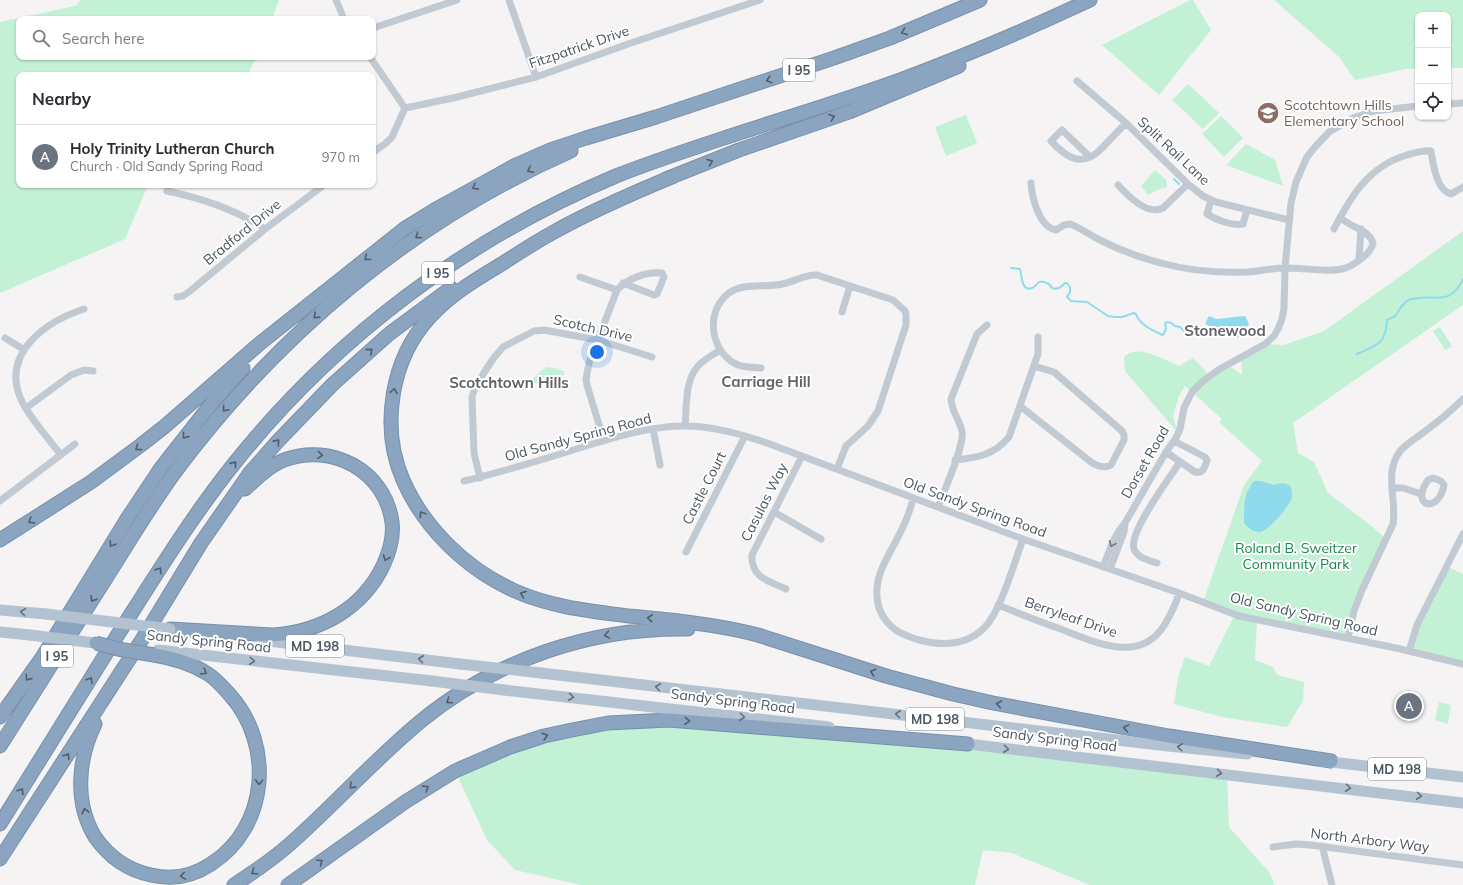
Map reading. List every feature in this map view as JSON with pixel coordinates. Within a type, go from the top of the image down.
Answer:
[{"type":"highway","name":"I 95","points":[[0,746],[147,512],[174,474],[224,410],[285,345],[316,315],[350,287],[410,242],[444,219],[520,175],[561,155],[656,117],[834,58],[897,35],[980,0]]},
{"type":"highway","name":"I 95","points":[[0,824],[183,533],[233,465],[286,404],[318,372],[347,344],[406,297],[465,254],[506,230],[541,211],[618,176],[668,156],[900,80],[996,43],[1090,0]]},
{"type":"highway","points":[[0,859],[174,588],[209,530],[249,474],[333,384],[389,334],[445,292],[516,246],[551,227],[590,209],[739,150],[849,112],[903,90],[954,68],[1045,21]]},
{"type":"highway","points":[[0,540],[91,482],[141,445],[170,422],[258,344],[404,229],[438,208],[516,165],[550,150],[656,117]]},
{"type":"highway","points":[[674,176],[627,196],[553,232],[458,292],[429,318],[409,347],[403,360],[393,394],[391,425],[396,459],[401,475],[423,516],[442,539],[456,552],[486,575],[515,591],[545,602],[570,608],[712,625],[750,633],[894,678],[992,703],[1155,734],[1331,761]]},
{"type":"highway","points":[[0,716],[43,656],[127,519],[161,468],[185,436],[212,403],[257,353],[329,288]]},
{"type":"highway","points":[[170,629],[287,634],[313,628],[339,616],[360,598],[379,574],[385,562],[390,549],[392,523],[385,499],[379,488],[370,477],[350,463],[339,458],[313,454],[298,456],[284,461],[270,468],[243,491],[174,588]]},
{"type":"highway","points":[[234,885],[262,866],[290,844],[421,721],[445,703],[472,686],[515,663],[572,643],[626,632],[658,630],[711,630],[743,634],[784,643]]},
{"type":"highway","points":[[96,643],[118,649],[156,652],[193,666],[209,675],[224,688],[247,719],[254,737],[260,770],[259,787],[250,819],[244,832],[220,859],[191,875],[158,877],[140,873],[124,865],[111,856],[92,831],[82,801],[80,785],[81,771],[84,752],[90,734],[142,638]]},
{"type":"highway","points":[[288,885],[405,802],[455,771],[510,747],[544,736],[572,730],[608,723],[669,720],[968,744]]},
{"type":"main road","name":"Sandy Spring Road","points":[[0,610],[46,614],[460,664],[1168,746],[1331,761],[1463,777]]},
{"type":"main road","points":[[0,632],[96,643]]},
{"type":"main road","name":"Sandy Spring Road","points":[[156,652],[432,681],[802,724],[1441,799],[1463,804]]},
{"type":"street","points":[[336,0],[343,16]]},
{"type":"street","points":[[376,27],[457,0]]},
{"type":"street","points":[[508,0],[536,77]]},
{"type":"street","name":"Fitzpatrick Drive","points":[[405,108],[453,98],[536,77],[631,42],[760,0]]},
{"type":"street","points":[[372,60],[405,108],[392,137],[376,150]]},
{"type":"street","name":"Split Rail Lane","points":[[1077,81],[1126,123],[1188,184],[1203,196],[1211,200],[1289,220]]},
{"type":"street","points":[[1451,104],[1463,103]]},
{"type":"street","name":"Dorset Road","points":[[1110,570],[1124,532],[1125,523],[1166,452],[1174,441],[1180,429],[1186,402],[1192,392],[1218,370],[1266,344],[1276,333],[1283,314],[1285,268],[1293,191],[1308,157],[1322,138],[1340,125],[1361,115],[1374,111],[1415,106]]},
{"type":"street","points":[[1090,157],[1062,130],[1051,141],[1061,152],[1070,157],[1078,159],[1090,157],[1099,151],[1126,123]]},
{"type":"street","points":[[1334,230],[1351,198],[1368,178],[1393,160],[1416,152],[1431,151],[1435,173],[1442,187],[1448,193],[1455,192],[1463,187]]},
{"type":"street","points":[[1031,183],[1032,195],[1037,209],[1046,224],[1053,229],[1056,230],[1064,225],[1070,224],[1119,248],[1159,262],[1184,268],[1230,272],[1248,272],[1285,268],[1339,270],[1347,268],[1369,252],[1373,243],[1370,236],[1361,229],[1346,223],[1340,217]]},
{"type":"street","points":[[1118,185],[1131,199],[1142,205],[1158,210],[1163,208],[1188,184]]},
{"type":"street","name":"Bradford Drive","points":[[177,297],[183,296],[190,291],[265,229],[320,188]]},
{"type":"street","points":[[167,191],[191,196],[213,203],[253,221],[265,229]]},
{"type":"street","points":[[1211,200],[1207,214],[1213,218],[1237,225],[1243,224],[1247,210]]},
{"type":"street","points":[[1359,259],[1361,229]]},
{"type":"street","points":[[604,441],[588,391],[586,379],[589,363],[616,290],[623,283],[631,278],[654,273],[662,273],[664,277],[657,294],[654,295],[623,283]]},
{"type":"street","points":[[761,368],[739,366],[729,360],[720,350],[713,334],[714,318],[723,299],[733,291],[753,286],[782,284],[812,275],[822,276],[893,300],[905,311],[906,320],[904,331],[878,411],[872,421],[846,446],[838,469]]},
{"type":"street","points":[[580,277],[616,290]]},
{"type":"street","points":[[842,312],[850,286]]},
{"type":"street","points":[[61,455],[26,408],[20,397],[16,385],[18,362],[23,350],[39,331],[68,314],[84,309]]},
{"type":"street","points":[[938,507],[961,444],[962,431],[952,408],[951,399],[977,334],[987,325]]},
{"type":"street","name":"Scotch Drive","points":[[480,478],[474,452],[472,402],[476,385],[498,351],[537,330],[552,331],[598,340],[652,357]]},
{"type":"street","points":[[955,460],[991,452],[1001,446],[1009,437],[1038,354],[1038,337]]},
{"type":"street","points":[[6,338],[23,350]]},
{"type":"street","points":[[685,426],[687,391],[691,378],[701,362],[720,350]]},
{"type":"street","points":[[1020,406],[1091,462],[1102,467],[1111,465],[1124,440],[1122,431],[1054,372],[1034,366]]},
{"type":"street","points":[[26,408],[71,375],[84,370],[93,371]]},
{"type":"street","points":[[1348,638],[1354,610],[1362,590],[1392,529],[1394,519],[1391,481],[1394,464],[1400,451],[1463,399]]},
{"type":"street","name":"Old Sandy Spring Road","points":[[464,482],[604,441],[653,429],[685,426],[716,428],[745,436],[802,456],[913,499],[1110,570],[1179,593],[1239,616],[1409,651],[1463,664]]},
{"type":"street","points":[[653,429],[660,465]]},
{"type":"street","name":"Castle Court","points":[[686,552],[745,436]]},
{"type":"street","points":[[1166,452],[1192,471],[1199,473],[1204,468],[1207,460],[1205,457],[1174,441]]},
{"type":"street","points":[[0,501],[75,444]]},
{"type":"street","name":"Casulas Way","points":[[786,589],[760,576],[754,569],[752,555],[802,456]]},
{"type":"street","points":[[1157,563],[1143,558],[1134,549],[1134,541],[1139,528],[1157,495],[1180,462]]},
{"type":"street","points":[[1392,488],[1403,488],[1421,494]]},
{"type":"street","points":[[913,499],[905,523],[882,568],[877,594],[883,616],[890,626],[908,637],[942,644],[957,643],[969,639],[984,629],[993,616],[998,605],[1023,539]]},
{"type":"street","points":[[774,512],[821,539]]},
{"type":"street","points":[[1103,567],[1116,535],[1125,523],[1139,528]]},
{"type":"street","points":[[1409,651],[1417,625],[1463,534]]},
{"type":"street","name":"Berryleaf Drive","points":[[998,605],[1096,642],[1123,648],[1141,644],[1155,637],[1170,616],[1179,593]]},
{"type":"street","name":"North Arbory Way","points":[[1273,847],[1296,844],[1322,846],[1463,865]]},
{"type":"street","points":[[1322,846],[1332,885]]},
{"type":"green space","points":[[81,0],[279,0],[273,16],[28,16],[75,6]]},
{"type":"green space","points":[[1190,0],[1193,0],[1211,30],[1159,95],[1102,45]]},
{"type":"green space","points":[[1274,0],[1463,0],[1463,68],[1451,68],[1451,12],[1415,12],[1415,69],[1406,69],[1355,80],[1339,57]]},
{"type":"green space","points":[[16,19],[16,60],[255,60],[249,72],[16,72],[16,188],[147,188],[125,239],[0,293],[0,22]]},
{"type":"green space","points":[[1188,84],[1219,113],[1203,129],[1172,100]]},
{"type":"green space","points":[[966,115],[977,143],[946,156],[935,127]]},
{"type":"green space","points":[[1221,116],[1243,138],[1224,157],[1202,134]]},
{"type":"green space","points":[[1246,144],[1275,160],[1283,186],[1226,165]]},
{"type":"green space","points":[[1155,170],[1166,180],[1167,187],[1148,195],[1141,186]]},
{"type":"green space","name":"Roland B. Sweitzer Community Park","points":[[1463,231],[1463,305],[1293,423],[1298,453],[1314,462],[1328,493],[1374,528],[1387,540],[1362,590],[1348,638],[1257,620],[1255,660],[1273,667],[1277,675],[1304,682],[1303,701],[1287,727],[1222,717],[1174,704],[1179,673],[1185,657],[1209,666],[1235,614],[1203,602],[1244,485],[1262,461],[1219,422],[1222,419],[1185,386],[1179,396],[1173,416],[1178,433],[1125,371],[1124,357],[1130,353],[1144,352],[1179,366],[1193,358],[1210,376],[1227,364],[1242,375],[1241,356],[1265,344],[1284,345],[1324,331]]},
{"type":"green space","points":[[1440,327],[1452,346],[1445,350],[1433,331]]},
{"type":"green space","points":[[549,367],[564,371],[564,375],[529,385],[529,382],[545,368]]},
{"type":"green space","points":[[1447,566],[1463,574],[1463,664],[1409,651]]},
{"type":"green space","points":[[1439,702],[1451,705],[1448,724],[1435,720]]},
{"type":"green space","points":[[669,720],[1227,774],[1229,827],[1269,872],[1275,885],[1090,885],[1012,853],[983,850],[975,885],[581,885],[515,870],[487,840],[455,771],[544,736]]},
{"type":"water","points":[[1209,316],[1216,319],[1245,316],[1249,324],[1238,338],[1205,324]]},
{"type":"water","points":[[1254,481],[1261,481],[1274,485],[1281,483],[1289,485],[1292,491],[1292,497],[1283,512],[1269,527],[1260,532],[1247,527],[1244,523],[1244,506],[1246,496]]},
{"type":"waterway","points":[[1174,179],[1179,184]]},
{"type":"waterway","points":[[1011,268],[1020,269],[1024,285],[1028,289],[1034,287],[1039,282],[1047,283],[1052,288],[1056,289],[1067,283],[1070,287],[1070,292],[1067,297],[1071,301],[1087,302],[1108,316],[1122,317],[1134,313],[1143,324],[1163,335],[1166,329],[1165,323],[1168,322],[1180,327],[1186,333]]},
{"type":"waterway","points":[[1357,354],[1379,343],[1385,334],[1387,320],[1395,316],[1407,301],[1425,297],[1446,297],[1458,288],[1463,279]]},
{"type":"place","name":"Scotchtown Hills Elementary School","points":[[1268,113]]},
{"type":"place","name":"Holy Trinity Lutheran Church","points":[[1409,706]]},
{"type":"district","name":"Stonewood","points":[[1225,330]]},
{"type":"district","name":"Carriage Hill","points":[[766,381]]},
{"type":"district","name":"Scotchtown Hills","points":[[509,382]]}]
